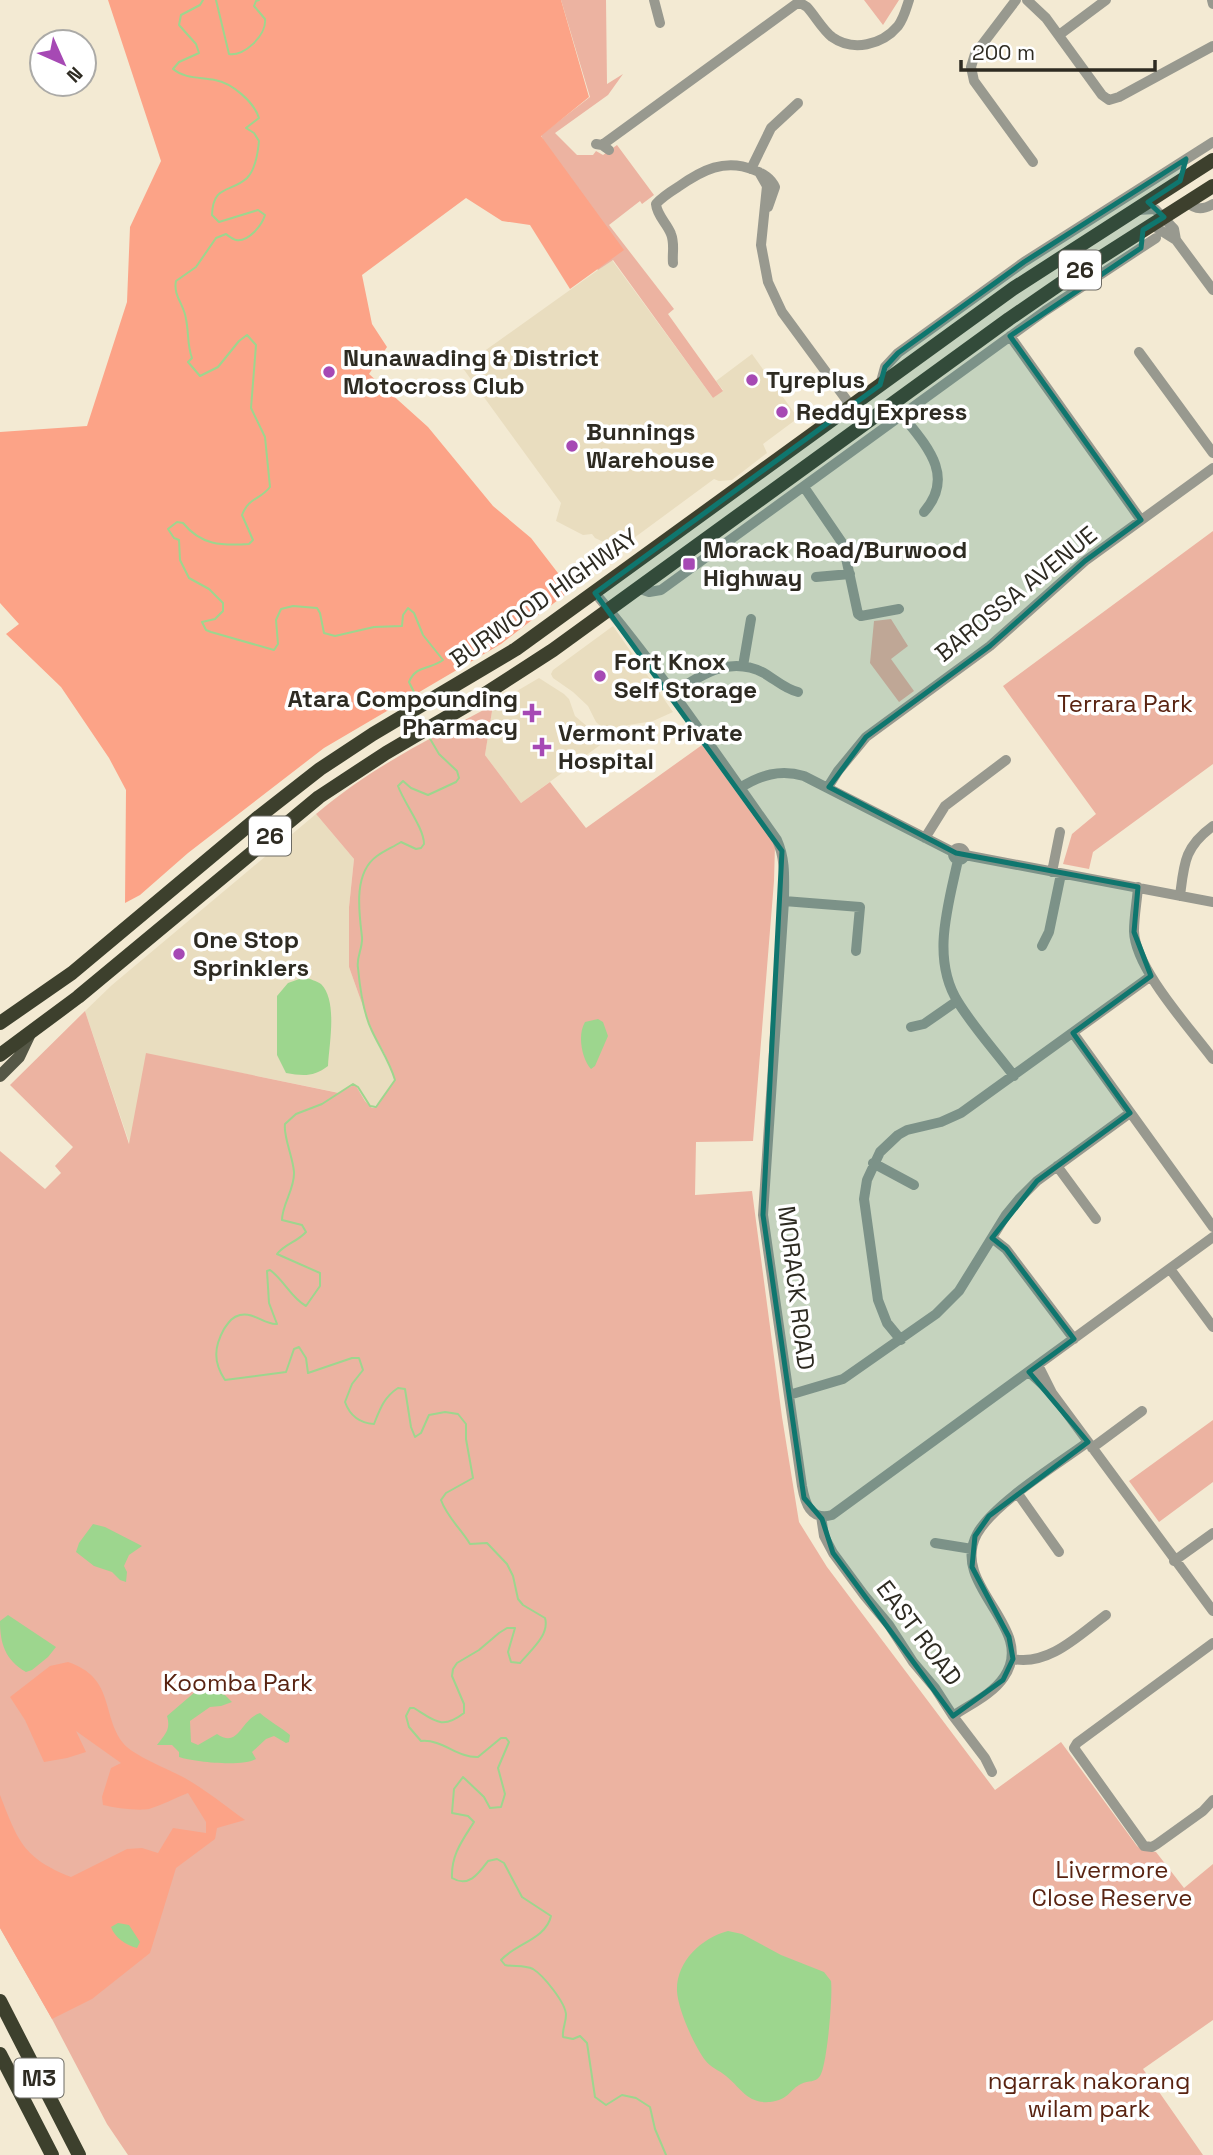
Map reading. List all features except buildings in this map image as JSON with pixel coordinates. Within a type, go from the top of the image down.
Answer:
[{"type":"highway","name":"BURWOOD HIGHWAY","points":[[0,1023],[72,973],[301,783],[364,739],[516,649],[1014,288],[1213,160]]},
{"type":"highway","points":[[1176,184],[1184,204]]},
{"type":"highway","name":"BURWOOD HIGHWAY","points":[[0,1055],[29,1036],[146,942],[302,810],[363,767],[529,667],[957,366],[1070,277],[1154,227],[1213,186]]},
{"type":"highway","points":[[140,916],[140,931],[146,942]]},
{"type":"highway","name":"M3","points":[[0,2001],[79,2155]]},
{"type":"highway","name":"M3","points":[[0,2054],[52,2155]]},
{"type":"main road","points":[[0,1076],[19,1057],[29,1036]]},
{"type":"street","points":[[654,0],[660,23]]},
{"type":"street","points":[[602,147],[796,4],[807,7],[827,33],[839,42],[858,46],[879,40],[898,26],[908,0]]},
{"type":"street","points":[[1016,0],[975,54],[971,67],[974,81],[1033,162]]},
{"type":"street","points":[[1027,0],[1046,18],[1102,95],[1109,100],[1213,46]]},
{"type":"street","points":[[1059,35],[1106,0]]},
{"type":"street","points":[[755,170],[771,128],[798,103]]},
{"type":"street","name":"BURWOOD HIGHWAY","points":[[880,385],[885,367],[893,357],[990,286],[1213,142]]},
{"type":"street","points":[[1176,184],[1186,159]]},
{"type":"street","points":[[670,256],[673,247],[671,234],[657,211],[656,204],[660,200],[710,167],[727,165],[755,170],[769,178],[775,191],[763,217],[761,245],[763,261],[776,300],[851,406]]},
{"type":"street","points":[[1175,235],[1184,204],[1198,208],[1213,204]]},
{"type":"street","points":[[1134,211],[1154,209],[1154,227],[1175,235],[1213,290]]},
{"type":"street","name":"BURWOOD HIGHWAY","points":[[640,589],[649,592],[661,590],[902,415],[957,366],[1010,336],[1141,248],[1154,227]]},
{"type":"street","points":[[990,286],[1014,288]]},
{"type":"street","points":[[1010,336],[1142,520]]},
{"type":"street","points":[[1139,352],[1213,453]]},
{"type":"street","points":[[902,415],[932,457],[938,473],[937,491],[924,512]]},
{"type":"street","name":"BAROSSA AVENUE","points":[[832,788],[849,756],[866,737],[990,646],[1085,561],[1213,468]]},
{"type":"street","points":[[804,486],[843,544],[858,614],[861,616],[899,609]]},
{"type":"street","points":[[816,577],[850,574]]},
{"type":"street","name":"MORACK ROAD","points":[[594,593],[672,694],[782,851],[784,901],[763,1214],[804,1498],[808,1509],[821,1516]]},
{"type":"street","points":[[743,666],[751,619]]},
{"type":"street","points":[[672,694],[710,670],[743,666],[759,671],[787,689],[798,692]]},
{"type":"street","points":[[925,838],[945,806],[1006,761]]},
{"type":"street","points":[[740,788],[755,778],[779,772],[804,776],[832,788],[959,856],[1213,902]]},
{"type":"street","points":[[1180,896],[1188,852],[1195,840],[1213,826]]},
{"type":"street","points":[[1042,946],[1049,932],[1060,832]]},
{"type":"street","points":[[959,856],[944,926],[943,952],[948,979],[957,1001],[1014,1076]]},
{"type":"street","points":[[1138,887],[1134,932],[1140,957],[1151,976],[1213,1059]]},
{"type":"street","points":[[784,901],[860,907],[856,951]]},
{"type":"street","points":[[901,1340],[887,1323],[878,1300],[864,1199],[867,1180],[880,1152],[898,1135],[908,1130],[940,1122],[961,1113],[1151,976]]},
{"type":"street","points":[[911,1027],[924,1024],[957,1001]]},
{"type":"street","points":[[1073,1032],[1213,1227]]},
{"type":"street","points":[[789,1395],[843,1379],[936,1314],[959,1291],[1020,1198],[1057,1166],[1130,1113]]},
{"type":"street","points":[[873,1163],[914,1185]]},
{"type":"street","points":[[1057,1166],[1096,1219]]},
{"type":"street","points":[[821,1516],[832,1514],[847,1504],[1213,1237]]},
{"type":"street","points":[[992,1238],[1006,1248],[1074,1339]]},
{"type":"street","points":[[1170,1269],[1213,1328]]},
{"type":"street","points":[[1033,1369],[1210,1608],[1213,1620]]},
{"type":"street","points":[[953,1716],[1003,1680],[1013,1659],[1009,1637],[977,1581],[972,1567],[975,1535],[989,1516],[1017,1494],[1142,1411]]},
{"type":"street","points":[[1017,1494],[1059,1552]]},
{"type":"street","name":"EAST ROAD","points":[[821,1516],[826,1542],[889,1625],[913,1662],[936,1688],[992,1772]]},
{"type":"street","points":[[1174,1561],[1213,1533]]},
{"type":"street","points":[[935,1544],[972,1549]]},
{"type":"street","points":[[1013,1659],[1036,1659],[1054,1653],[1106,1615]]},
{"type":"street","points":[[1213,1643],[1077,1743],[1074,1748],[1141,1843],[1149,1847],[1203,1811],[1213,1800]]},
{"type":"highlighted area","points":[[1186,159],[1180,181],[1148,202],[1164,217],[1143,230],[1141,248],[1010,336],[1141,520],[1085,561],[990,646],[866,737],[829,787],[956,853],[1138,887],[1134,932],[1151,976],[1073,1033],[1130,1113],[1037,1181],[992,1238],[1006,1249],[1074,1339],[1029,1372],[1088,1442],[989,1516],[975,1536],[972,1567],[1009,1637],[1013,1659],[1003,1680],[953,1716],[833,1553],[822,1519],[804,1498],[763,1215],[782,851],[595,593],[880,385],[885,367],[898,353],[1024,262]]},
{"type":"shaded area","points":[[108,0],[561,0],[589,97],[541,136],[624,250],[570,289],[530,225],[502,221],[466,198],[362,275],[372,324],[387,347],[369,374],[428,427],[493,506],[531,538],[571,590],[501,644],[324,748],[188,853],[140,895],[125,903],[126,790],[109,758],[61,687],[6,634],[19,624],[0,603],[0,432],[87,426],[127,302],[130,227],[161,161]]},
{"type":"shaded area","points":[[612,260],[713,398],[723,390],[716,381],[752,354],[798,418],[763,444],[767,453],[732,480],[714,479],[619,549],[592,534],[583,535],[556,521],[561,503],[462,367]]},
{"type":"shaded area","name":"Fort Knox Self Storage","points":[[613,626],[673,712],[653,721],[604,729],[596,722],[588,706],[553,678],[553,670]]},
{"type":"shaded area","name":"Vermont Private Hospital","points":[[539,678],[564,694],[569,699],[575,716],[607,740],[521,803],[485,755],[493,705]]},
{"type":"shaded area","points":[[316,814],[354,859],[349,907],[349,967],[371,1029],[394,1077],[394,1083],[382,1100],[372,1108],[355,1084],[340,1093],[147,1054],[130,1145],[85,1011],[112,985]]},
{"type":"shaded area","points":[[305,977],[321,984],[326,992],[331,1023],[328,1066],[313,1074],[303,1075],[286,1073],[277,1055],[277,996],[288,983]]},
{"type":"shaded area","points":[[598,1019],[603,1022],[608,1036],[595,1066],[591,1069],[583,1053],[581,1033],[585,1022]]},
{"type":"shaded area","points":[[93,1524],[105,1527],[142,1546],[129,1555],[124,1566],[127,1572],[126,1582],[112,1572],[94,1566],[76,1552],[79,1543]]},
{"type":"shaded area","points":[[8,1615],[56,1647],[32,1670],[26,1672],[19,1667],[5,1650],[0,1621]]},
{"type":"shaded area","points":[[68,1662],[83,1669],[100,1687],[116,1732],[128,1748],[183,1777],[245,1820],[217,1828],[215,1839],[176,1868],[150,1953],[92,1999],[52,2019],[0,1928],[0,1795],[24,1846],[42,1863],[71,1877],[127,1849],[142,1848],[158,1853],[173,1828],[206,1833],[206,1822],[188,1793],[149,1809],[103,1805],[102,1797],[111,1768],[121,1763],[76,1731],[86,1752],[44,1762],[25,1720],[10,1697],[50,1666]]},
{"type":"shaded area","points":[[210,1690],[225,1695],[232,1702],[210,1707],[190,1721],[191,1742],[198,1745],[217,1734],[224,1738],[235,1736],[248,1721],[260,1713],[290,1735],[289,1742],[274,1736],[266,1739],[252,1752],[256,1759],[240,1763],[186,1759],[179,1757],[179,1752],[172,1745],[157,1745],[168,1728],[167,1716],[195,1692]]},
{"type":"shaded area","points":[[118,1923],[129,1925],[140,1942],[137,1948],[118,1938],[111,1927]]},
{"type":"shaded area","points":[[728,1931],[742,1934],[781,1955],[824,1972],[831,1981],[829,2030],[823,2070],[814,2081],[797,2086],[776,2101],[762,2102],[750,2098],[707,2063],[680,2008],[678,1980],[686,1961],[708,1939]]},
{"type":"green space","points":[[561,0],[606,0],[607,84],[623,74],[608,95],[555,133],[577,155],[593,155],[596,151],[603,155],[617,145],[654,195],[642,204],[640,201],[609,225],[674,309],[668,314],[723,391],[713,398],[613,260],[597,269],[541,135],[590,97]]},
{"type":"green space","points":[[864,0],[899,0],[883,25]]},
{"type":"green space","name":"Terrara Park","points":[[1213,531],[1213,764],[1093,852],[1089,869],[1063,864],[1072,834],[1096,814],[1003,686]]},
{"type":"green space","points":[[891,619],[908,646],[891,659],[914,691],[899,702],[870,663],[874,621]]},
{"type":"green space","points":[[493,705],[485,755],[521,803],[550,782],[586,828],[702,745],[775,845],[753,1141],[696,1142],[695,1195],[752,1191],[799,1522],[827,1567],[995,1790],[1061,1742],[1137,1846],[1142,1850],[1156,1852],[1184,1888],[1213,1864],[1213,2020],[1143,2069],[1203,2155],[128,2155],[107,2124],[0,1928],[0,1151],[45,1189],[61,1173],[55,1166],[73,1147],[10,1085],[85,1011],[129,1144],[146,1053],[339,1093],[355,1084],[365,1101],[372,1108],[376,1107],[395,1080],[371,1029],[349,967],[349,907],[354,859],[316,814],[379,768]]},
{"type":"green space","points":[[1213,1420],[1213,1482],[1159,1522],[1129,1481]]},
{"type":"waterway","points":[[203,0],[200,5],[181,15],[179,25],[196,44],[199,53],[179,62],[173,69],[188,76],[228,85],[247,100],[259,118],[246,128],[254,133],[259,141],[253,170],[241,183],[219,194],[213,205],[212,215],[219,222],[258,210],[265,215],[258,228],[246,238],[236,240],[226,234],[216,238],[196,267],[176,281],[176,291],[187,324],[192,358],[188,362],[200,376],[218,367],[247,335],[256,345],[251,408],[265,437],[270,487],[251,502],[242,515],[253,540],[249,544],[229,545],[204,540],[183,523],[177,522],[168,529],[174,538],[179,540],[180,560],[189,578],[209,589],[223,603],[223,611],[215,619],[202,622],[206,630],[211,632],[274,650],[278,644],[276,620],[281,609],[293,606],[317,608],[324,633],[335,636],[374,627],[402,626],[403,615],[408,608],[414,613],[423,635],[443,660],[419,670],[412,677],[409,682],[415,703]]},
{"type":"waterway","points":[[216,0],[229,54],[248,48],[262,32],[265,19],[254,6],[259,0]]},
{"type":"waterway","points":[[417,715],[423,726]]},
{"type":"waterway","points":[[429,737],[439,754],[457,771],[459,778],[428,795],[411,788],[403,781],[398,786],[421,831],[424,844],[416,849],[401,842],[377,856],[364,872],[359,894],[362,941],[358,964],[362,1001],[369,1024],[395,1080],[376,1107],[370,1106],[358,1087],[353,1084],[322,1104],[296,1114],[285,1124],[294,1172],[282,1220],[302,1225],[306,1232],[277,1254],[320,1273],[320,1286],[306,1306],[275,1274],[267,1271],[269,1303],[277,1324],[250,1315],[235,1317],[227,1324],[221,1336],[217,1361],[225,1380],[286,1372],[294,1349],[299,1347],[306,1358],[308,1373],[359,1358],[363,1370],[352,1384],[345,1402],[352,1415],[360,1420],[374,1424],[386,1399],[398,1388],[405,1389],[415,1437],[421,1433],[429,1415],[445,1412],[458,1414],[466,1424],[473,1478],[446,1493],[441,1500],[470,1544],[487,1543],[507,1564],[513,1576],[518,1599],[545,1618],[545,1631],[520,1663],[511,1662],[508,1652],[515,1628],[507,1628],[499,1633],[479,1650],[457,1663],[453,1669],[452,1676],[464,1704],[464,1713],[450,1721],[439,1722],[410,1708],[406,1716],[409,1727],[421,1741],[436,1743],[470,1757],[478,1757],[501,1738],[506,1738],[509,1742],[498,1768],[505,1794],[501,1807],[490,1808],[484,1797],[463,1777],[454,1789],[452,1813],[468,1816],[474,1822],[455,1855],[452,1878],[458,1881],[473,1878],[488,1861],[497,1859],[504,1863],[522,1897],[551,1916],[548,1924],[537,1936],[501,1960],[505,1965],[533,1969],[548,1983],[565,2010],[563,2037],[573,2039],[580,2036],[587,2043],[595,2097],[606,2105],[622,2095],[636,2098],[650,2107],[655,2129],[666,2155]]},
{"type":"place","name":"Nunawading & District Motocross Club","points":[[329,372]]},
{"type":"place","name":"Tyreplus","points":[[752,380]]},
{"type":"place","name":"Reddy Express","points":[[782,412]]},
{"type":"place","name":"Bunnings Warehouse","points":[[572,446]]},
{"type":"place","name":"Morack Road/Burwood Highway","points":[[689,564]]},
{"type":"place","name":"Fort Knox Self Storage","points":[[600,676]]},
{"type":"place","name":"Atara Compounding Pharmacy","points":[[532,713]]},
{"type":"place","name":"Vermont Private Hospital","points":[[542,747]]},
{"type":"place","name":"One Stop Sprinklers","points":[[179,954]]},
{"type":"park label","name":"Koomba Park","points":[[238,1683]]},
{"type":"park label","name":"Livermore Close Reserve","points":[[1112,1884]]},
{"type":"park label","name":"ngarrak nakorang wilam park","points":[[1089,2095]]}]
